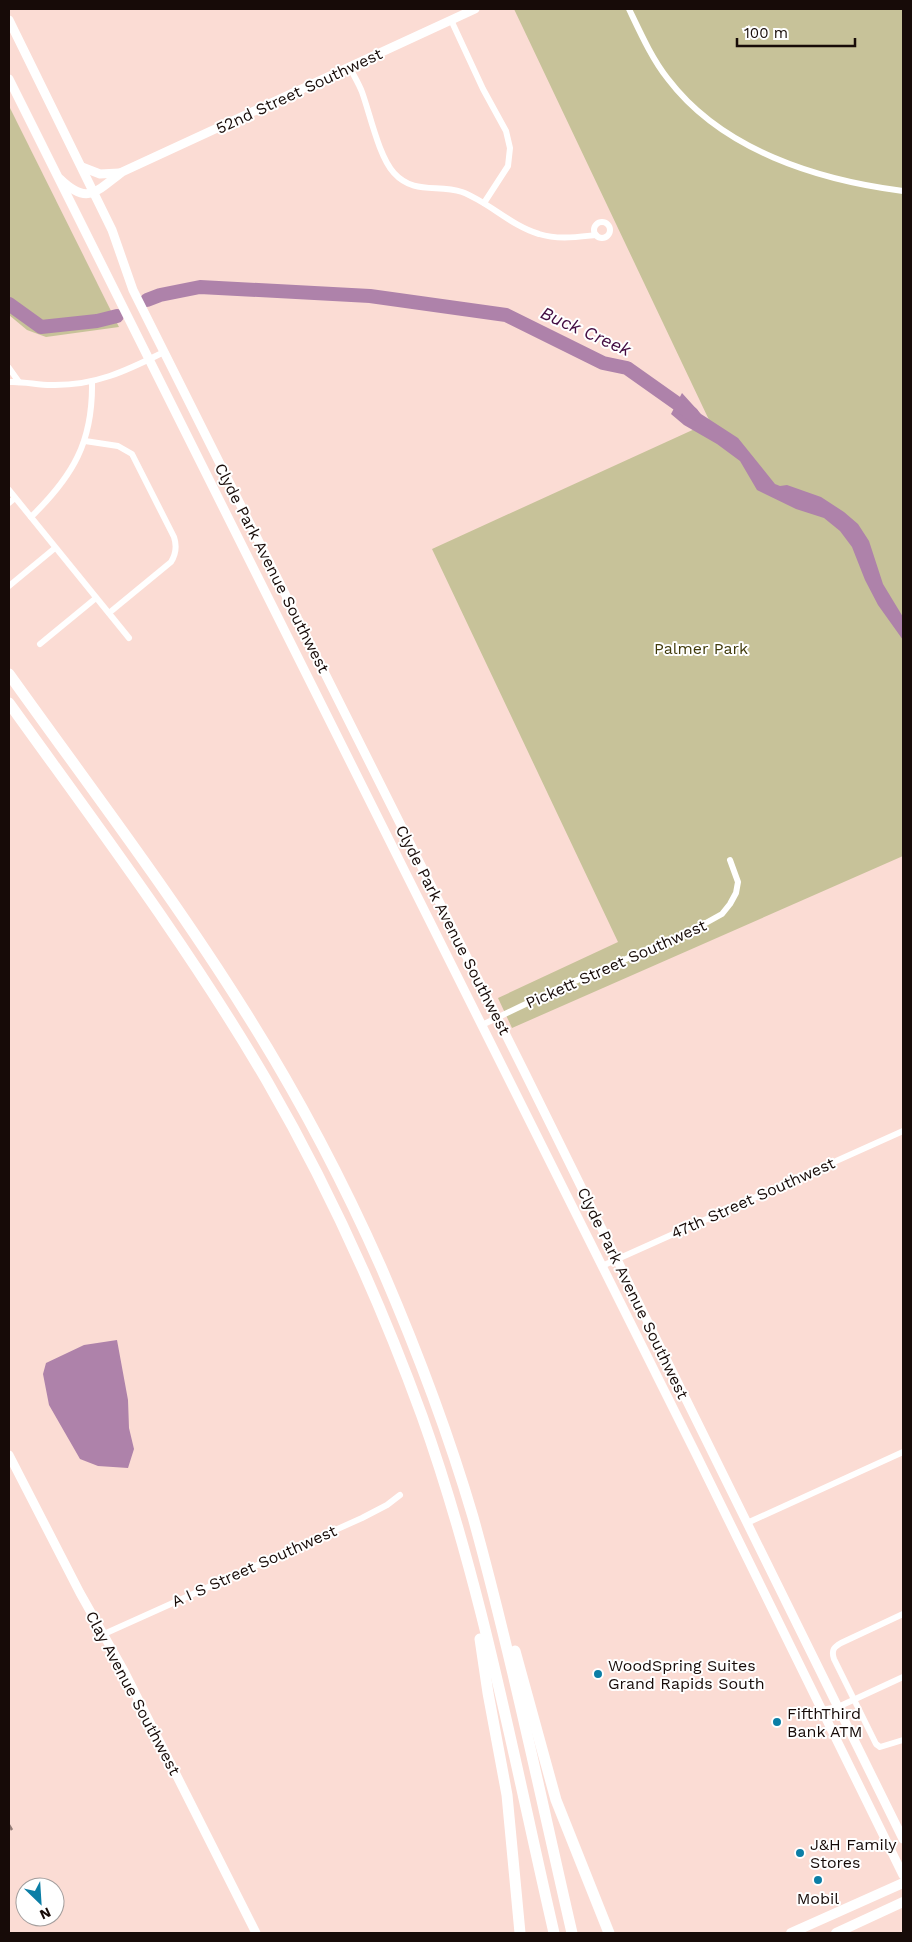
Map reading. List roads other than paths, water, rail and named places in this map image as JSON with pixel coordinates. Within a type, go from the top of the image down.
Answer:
[{"type":"highway","points":[[9,674],[218,970],[255,1028],[304,1113],[365,1233],[405,1324],[436,1406],[525,1686],[556,1800],[609,1933]]},
{"type":"highway","points":[[9,703],[190,958],[232,1023],[292,1125],[329,1197],[375,1297],[395,1345],[432,1446],[471,1573],[554,1933]]},
{"type":"highway","points":[[472,1515],[498,1610],[572,1933]]},
{"type":"highway","points":[[471,1573],[488,1692],[507,1795],[520,1933]]},
{"type":"highway","points":[[594,1894],[615,1933]]},
{"type":"main road","name":"52nd Street Southwest","points":[[94,192],[122,172],[475,9]]},
{"type":"main road","name":"Clyde Park Avenue Southwest","points":[[9,20],[116,238],[133,290],[462,946],[903,1838]]},
{"type":"main road","points":[[9,34],[18,38]]},
{"type":"main road","name":"Clyde Park Avenue Southwest","points":[[9,79],[482,1025],[903,1874]]},
{"type":"main road","name":"52nd Street Southwest","points":[[82,167],[100,174],[122,172]]},
{"type":"main road","points":[[56,175],[76,192],[85,195],[94,192]]},
{"type":"main road","points":[[253,567],[268,560]]},
{"type":"main road","points":[[349,759],[364,752]]},
{"type":"main road","points":[[446,954],[462,946]]},
{"type":"main road","points":[[670,1404],[689,1430],[697,1431],[700,1427]]},
{"type":"main road","name":"Clay Avenue Southwest","points":[[9,1455],[78,1590],[104,1634],[256,1933]]},
{"type":"main road","points":[[791,1933],[903,1883]]},
{"type":"main road","points":[[836,1933],[903,1902]]},
{"type":"main road","points":[[802,1933],[810,1925]]},
{"type":"street","points":[[629,9],[666,78],[698,113],[729,136],[775,159],[836,178],[903,191]]},
{"type":"street","points":[[450,20],[506,131],[510,148],[508,166],[484,203]]},
{"type":"street","points":[[350,68],[361,90],[385,158],[394,173],[407,184],[419,188],[438,188],[460,192],[484,203],[536,234],[553,238],[596,235]]},
{"type":"street","points":[[9,382],[50,386],[92,382],[119,374],[164,352]]},
{"type":"street","points":[[9,368],[18,382]]},
{"type":"street","points":[[31,517],[59,488],[85,441],[92,404],[92,382]]},
{"type":"street","points":[[85,441],[118,446],[132,454],[174,537],[176,545],[175,554],[171,562],[109,613]]},
{"type":"street","points":[[9,490],[130,638]]},
{"type":"street","points":[[9,503],[15,498]]},
{"type":"street","points":[[9,586],[55,548]]},
{"type":"street","points":[[40,644],[96,598]]},
{"type":"street","name":"Pickett Street Southwest","points":[[482,1025],[560,988],[695,929],[722,914],[736,893],[738,882],[730,860]]},
{"type":"street","name":"47th Street Southwest","points":[[602,1266],[903,1131]]},
{"type":"street","points":[[747,1523],[903,1452]]},
{"type":"street","name":"A I S Street Southwest","points":[[104,1634],[362,1518],[387,1505],[400,1495]]},
{"type":"street","points":[[903,1614],[841,1643],[833,1650],[834,1658],[853,1700],[876,1744],[884,1747],[903,1740]]},
{"type":"street","points":[[822,1710],[838,1707],[903,1677]]},
{"type":"waterway","name":"Buck Creek","points":[[147,300],[160,295],[200,287],[370,296],[506,315],[603,363],[627,368],[692,414]]},
{"type":"waterway","name":"Buck Creek","points":[[9,304],[41,327],[97,321],[117,316]]},
{"type":"railway","points":[[9,1825],[12,1830]]},
{"type":"place","name":"WoodSpring Suites Grand Rapids South","points":[[598,1674]]},
{"type":"place","name":"FifthThird Bank ATM","points":[[777,1722]]},
{"type":"place","name":"J&H Family Stores","points":[[800,1853]]},
{"type":"place","name":"Mobil","points":[[818,1880]]},
{"type":"park label","name":"Palmer Park","points":[[701,648]]}]
